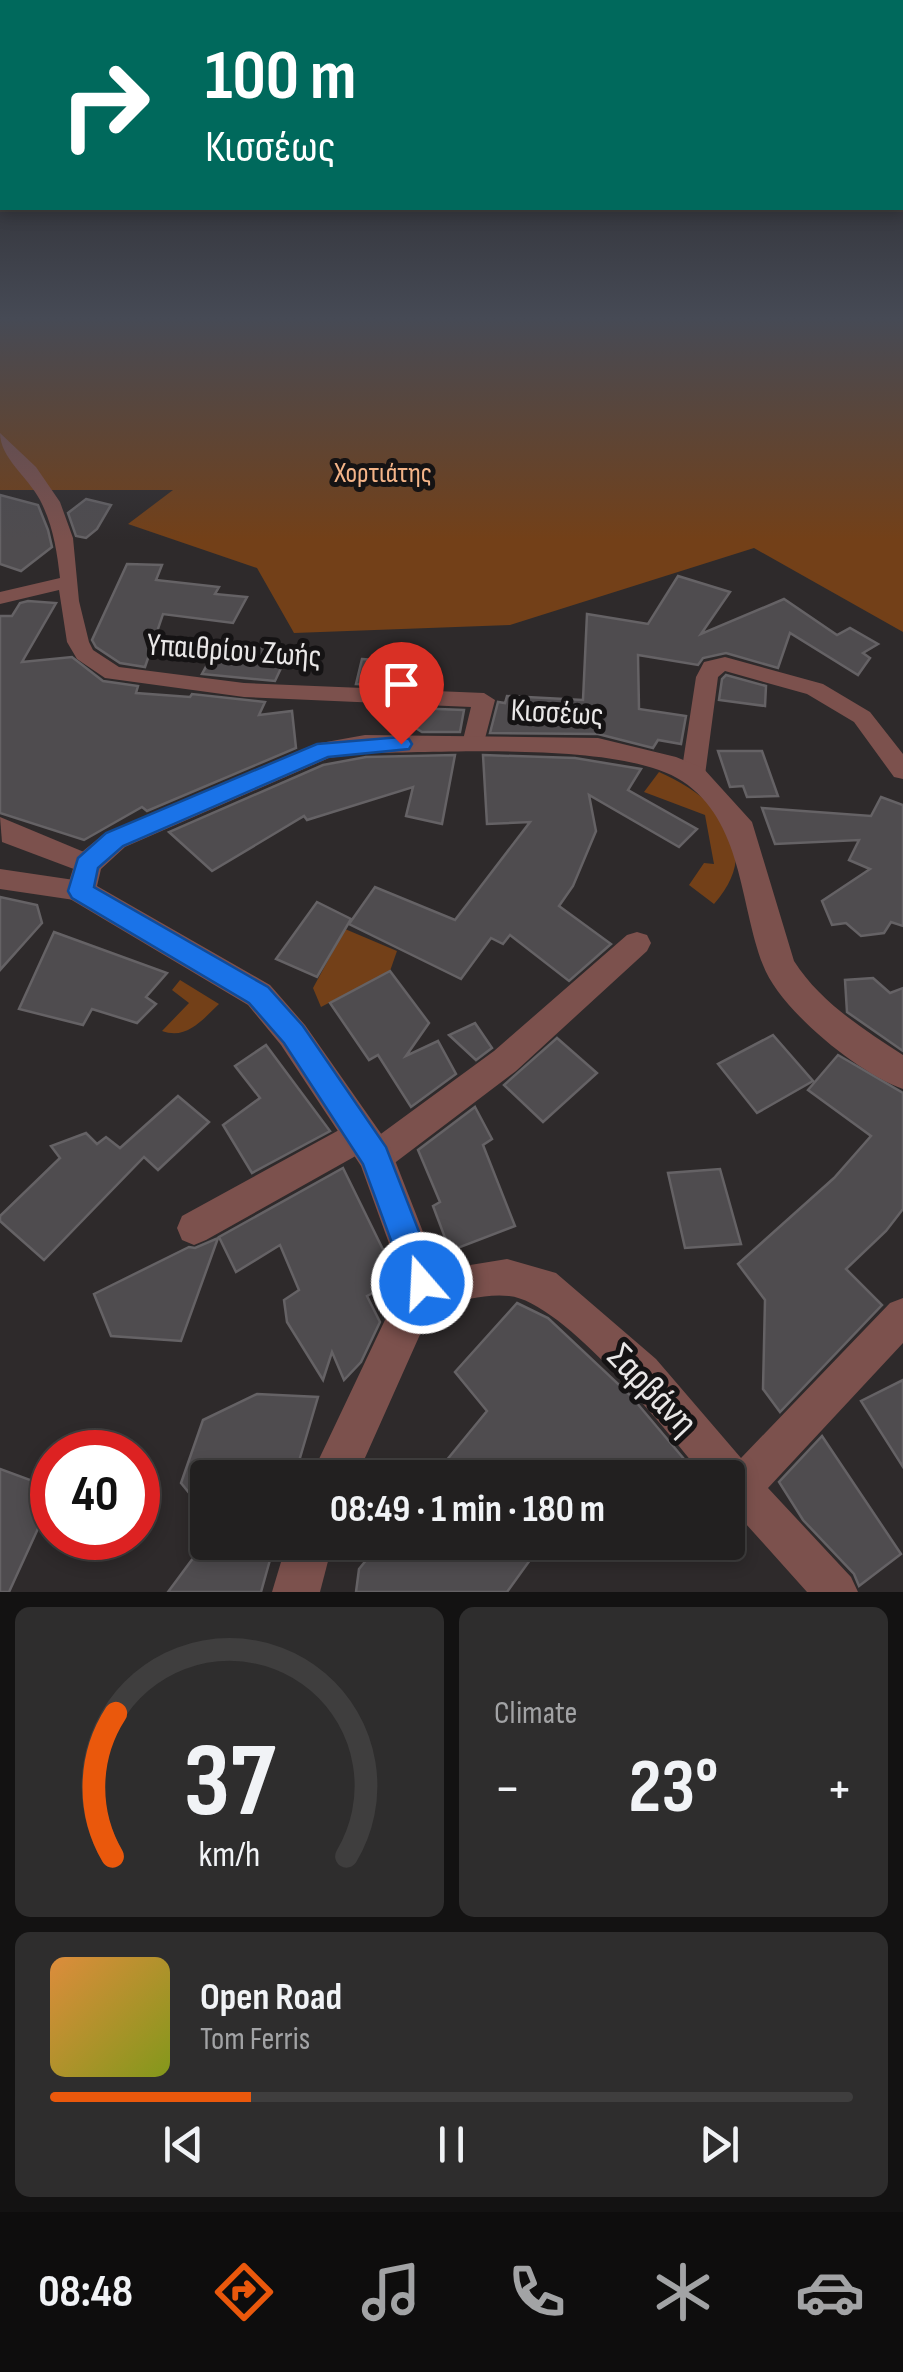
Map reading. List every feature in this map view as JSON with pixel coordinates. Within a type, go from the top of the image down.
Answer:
[{"type":"street","points":[[0,438],[50,493],[67,548],[70,582],[0,598]]},
{"type":"street","name":"Υπαιθρίου Ζωής","points":[[70,582],[69,601],[78,642],[85,654],[113,673],[244,690],[484,700],[474,744]]},
{"type":"street","points":[[693,775],[704,694],[712,667],[724,664],[815,688],[862,718],[903,772]]},
{"type":"street","name":"Κισσέως","points":[[84,878],[115,840],[324,750],[365,744],[598,747],[666,763],[693,775],[738,822],[778,965],[794,989],[841,1032],[903,1074]]},
{"type":"street","points":[[0,826],[259,995],[294,1035],[369,1146],[422,1283],[376,1393],[341,1460]]},
{"type":"street","points":[[0,879],[84,878]]},
{"type":"street","points":[[194,1228],[369,1146],[505,1061],[638,943]]},
{"type":"street","name":"Σαρβάνη","points":[[422,1283],[458,1285],[507,1277],[543,1286],[643,1372],[717,1460]]},
{"type":"street","points":[[745,1483],[903,1316]]},
{"type":"street","name":"Σαρβάνη","points":[[745,1492],[836,1592]]},
{"type":"street","points":[[296,1592],[305,1560]]},
{"type":"green space","name":"Χορτιάτης","points":[[0,391],[903,391],[903,632],[754,548],[510,625],[294,633],[257,568],[128,524],[173,490],[0,490]]},
{"type":"green space","points":[[659,772],[699,795],[728,826],[735,843],[736,862],[729,882],[714,904],[689,885],[704,863],[714,864],[705,815],[644,792]]},
{"type":"green space","points":[[345,929],[397,951],[390,971],[321,1007],[313,988]]},
{"type":"green space","points":[[180,980],[219,1004],[187,1031],[162,1031],[189,1003],[172,990]]},
{"type":"building","points":[[0,495],[38,505],[48,530],[52,547],[21,571],[0,564]]},
{"type":"building","points":[[86,499],[111,505],[97,529],[86,538],[76,536],[68,513]]},
{"type":"building","points":[[127,564],[162,565],[156,580],[219,587],[215,594],[247,597],[233,623],[163,614],[145,667],[120,663],[92,640]]},
{"type":"building","points":[[678,576],[730,592],[701,634],[784,599],[837,635],[850,628],[878,644],[863,653],[870,658],[858,675],[790,633],[778,668],[726,653],[703,658],[698,665],[638,655],[639,709],[686,716],[681,744],[658,740],[653,748],[598,734],[490,733],[498,702],[505,703],[507,696],[583,700],[587,614],[648,624]]},
{"type":"building","points":[[20,603],[56,603],[22,662],[72,657],[103,681],[138,686],[136,693],[265,702],[259,715],[292,711],[296,748],[147,811],[142,807],[84,840],[0,813],[0,616],[12,616]]},
{"type":"building","points":[[219,643],[289,651],[275,681],[202,674]]},
{"type":"building","points":[[362,659],[418,663],[414,686],[356,684]]},
{"type":"building","points":[[726,675],[766,686],[765,706],[719,700]]},
{"type":"building","points":[[382,707],[464,710],[460,732],[422,732]]},
{"type":"building","points":[[718,751],[762,751],[778,796],[747,797],[743,786],[730,787]]},
{"type":"building","points":[[455,755],[442,824],[406,816],[413,787],[307,820],[304,816],[212,871],[169,832],[323,765],[366,757]]},
{"type":"building","points":[[483,755],[575,758],[641,769],[628,790],[697,829],[679,847],[589,795],[596,831],[573,886],[559,906],[611,944],[569,981],[510,935],[503,944],[491,938],[461,979],[349,924],[375,887],[455,920],[530,822],[487,824]]},
{"type":"building","points":[[881,797],[903,805],[903,926],[891,922],[884,933],[861,936],[846,923],[832,925],[822,901],[870,869],[849,860],[859,840],[775,844],[762,808],[871,816]]},
{"type":"building","points":[[0,897],[37,905],[42,923],[0,970]]},
{"type":"building","points":[[317,902],[351,919],[317,977],[276,959]]},
{"type":"building","points":[[54,932],[167,973],[146,997],[156,1004],[137,1023],[92,1009],[83,1025],[19,1009]]},
{"type":"building","points":[[390,971],[429,1023],[406,1056],[438,1041],[456,1074],[411,1107],[378,1055],[369,1060],[330,1003]]},
{"type":"building","points":[[873,978],[890,993],[903,988],[903,1051],[847,1012],[845,980]]},
{"type":"building","points":[[475,1023],[492,1048],[476,1060],[449,1035]]},
{"type":"building","points":[[773,1035],[813,1081],[757,1113],[718,1064]]},
{"type":"building","points":[[557,1038],[597,1073],[543,1122],[504,1085]]},
{"type":"building","points":[[266,1045],[330,1131],[252,1173],[223,1125],[260,1098],[235,1066]]},
{"type":"building","points":[[838,1055],[903,1093],[903,1209],[846,1269],[882,1305],[780,1412],[763,1389],[765,1300],[738,1264],[834,1178],[871,1136],[808,1090]]},
{"type":"building","points":[[178,1096],[209,1122],[158,1170],[144,1157],[44,1260],[0,1221],[0,1216],[60,1158],[51,1146],[86,1133],[97,1144],[106,1137],[120,1148]]},
{"type":"building","points":[[475,1107],[492,1139],[483,1145],[515,1226],[450,1251],[433,1206],[440,1202],[418,1150]]},
{"type":"building","points":[[343,1168],[398,1280],[367,1296],[380,1322],[361,1362],[344,1380],[332,1352],[323,1380],[287,1322],[284,1300],[299,1290],[280,1245],[236,1272],[219,1237]]},
{"type":"building","points":[[720,1169],[741,1244],[685,1248],[668,1173]]},
{"type":"building","points":[[218,1238],[181,1341],[111,1336],[94,1294],[189,1247]]},
{"type":"building","points":[[517,1303],[548,1318],[631,1396],[685,1460],[447,1460],[487,1411],[455,1372]]},
{"type":"building","points":[[903,1380],[903,1467],[861,1401]]},
{"type":"building","points":[[257,1394],[318,1397],[299,1460],[190,1460],[190,1494],[181,1483],[203,1420]]},
{"type":"building","points":[[822,1436],[901,1554],[859,1586],[854,1574],[803,1520],[779,1482]]},
{"type":"building","points":[[0,1469],[30,1480],[30,1546],[9,1592],[0,1592]]},
{"type":"building","points":[[192,1560],[270,1560],[261,1592],[168,1592]]},
{"type":"building","points":[[366,1560],[530,1560],[507,1592],[356,1592],[359,1569]]},
{"type":"route","points":[[401,744],[324,750],[115,840],[87,864],[81,891],[259,995],[294,1035],[376,1157],[422,1283]]}]
